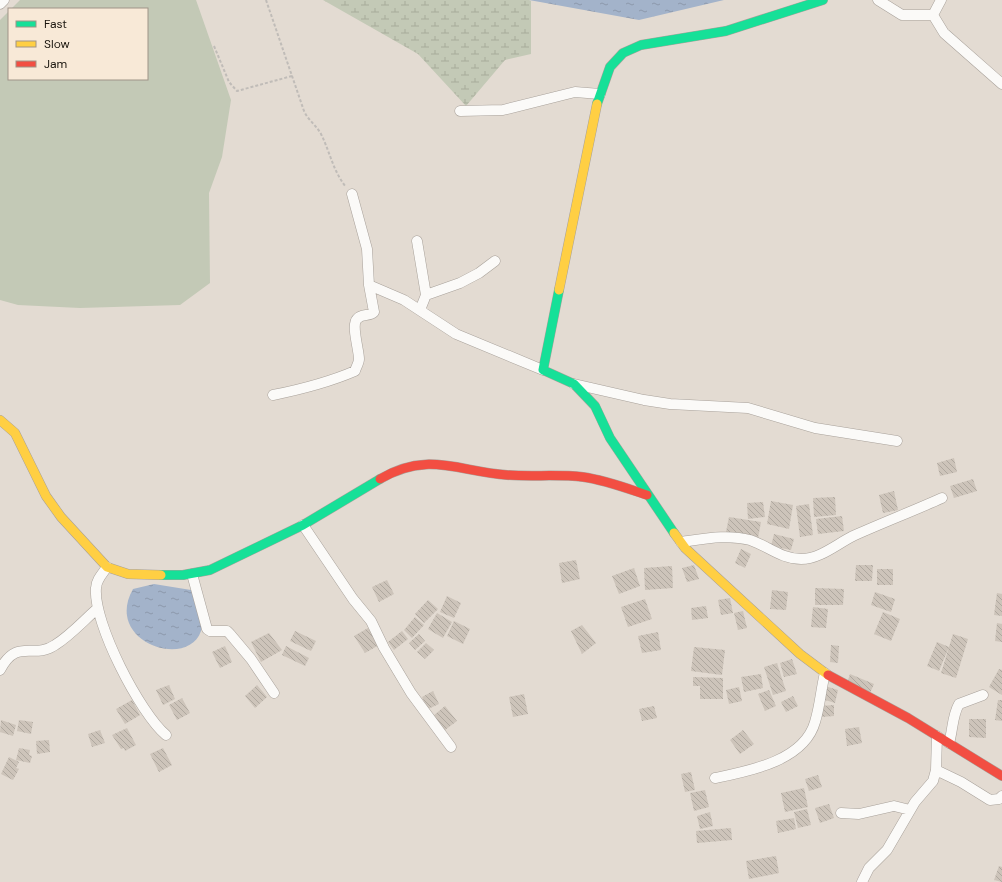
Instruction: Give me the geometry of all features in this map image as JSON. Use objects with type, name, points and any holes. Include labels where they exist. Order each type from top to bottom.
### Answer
[{"type":"street","points":[[0,4],[4,0]]},
{"type":"street","points":[[543,370],[600,94],[610,67],[623,53],[641,45],[726,31],[823,0]]},
{"type":"street","points":[[878,0],[902,15],[933,15]]},
{"type":"street","points":[[933,15],[941,0]]},
{"type":"street","points":[[933,15],[944,33],[1002,84]]},
{"type":"street","points":[[460,111],[503,110],[575,92],[600,94]]},
{"type":"street","points":[[273,395],[314,387],[355,371],[359,360],[355,325],[356,319],[374,312],[369,285],[367,249],[352,194]]},
{"type":"street","points":[[417,241],[426,295],[420,310]]},
{"type":"street","points":[[426,295],[473,277],[495,261]]},
{"type":"street","points":[[369,285],[404,300],[456,334],[574,384],[644,400],[670,404],[748,408],[814,428],[897,441]]},
{"type":"street","points":[[574,384],[595,406],[610,438],[647,495],[681,542],[794,649],[834,680],[908,718],[1002,776]]},
{"type":"street","points":[[0,420],[15,433],[46,496],[58,512],[107,567],[128,574],[192,574],[221,566],[303,525],[390,473],[416,464],[434,464],[507,475],[560,474],[584,477],[607,482],[647,495]]},
{"type":"street","points":[[681,542],[728,537],[740,538],[751,541],[781,556],[803,559],[815,557],[854,536],[942,498]]},
{"type":"street","points":[[303,525],[353,599],[371,621],[384,648],[411,693],[451,746]]},
{"type":"street","points":[[107,567],[96,586],[98,608],[118,661],[148,715],[156,726],[166,735]]},
{"type":"street","points":[[192,574],[207,628],[210,631],[227,631],[251,659],[274,693]]},
{"type":"street","points":[[0,670],[13,653],[21,650],[38,650],[55,645],[98,608]]},
{"type":"street","points":[[715,778],[762,767],[793,751],[802,743],[810,734],[815,723],[824,673]]},
{"type":"street","points":[[949,743],[954,713],[959,704],[983,695]]},
{"type":"street","points":[[862,882],[869,868],[887,850],[910,810],[933,781],[936,770],[937,736]]},
{"type":"street","points":[[936,770],[961,782],[990,800],[999,799],[1002,796]]},
{"type":"street","points":[[841,813],[859,814],[894,806],[910,810]]},
{"type":"path","points":[[266,0],[308,119],[317,127],[338,177],[352,194]]},
{"type":"path","points":[[214,46],[229,82],[237,91],[292,76]]},
{"type":"green space","points":[[20,0],[196,0],[231,100],[222,157],[209,193],[210,283],[180,305],[80,308],[18,305],[0,300],[0,20],[8,12],[8,80],[148,80],[148,8],[12,8]]},
{"type":"green space","points":[[323,0],[529,0],[531,1],[531,54],[505,60],[466,106],[418,54]]},
{"type":"water","points":[[529,0],[724,0],[639,20]]},
{"type":"water","points":[[154,584],[191,590],[202,621],[201,631],[193,643],[181,648],[166,649],[151,644],[138,636],[129,623],[127,608],[133,589]]},
{"type":"building","points":[[954,458],[957,472],[940,476],[937,463]]},
{"type":"building","points":[[973,479],[977,491],[954,498],[950,486]]},
{"type":"building","points":[[894,491],[898,510],[883,513],[879,495]]},
{"type":"building","points":[[835,497],[836,515],[814,517],[813,498]]},
{"type":"building","points":[[771,501],[793,505],[789,529],[767,524]]},
{"type":"building","points":[[763,502],[765,517],[748,519],[747,503]]},
{"type":"building","points":[[809,504],[813,535],[800,537],[796,506]]},
{"type":"building","points":[[842,516],[844,531],[818,534],[816,519]]},
{"type":"building","points":[[729,517],[761,522],[758,538],[726,532]]},
{"type":"building","points":[[774,534],[794,539],[791,550],[771,546]]},
{"type":"building","points":[[741,549],[751,554],[745,568],[735,563]]},
{"type":"building","points":[[576,560],[580,579],[562,583],[559,563]]},
{"type":"building","points":[[694,565],[699,579],[687,582],[682,568]]},
{"type":"building","points":[[856,565],[873,565],[872,581],[855,581]]},
{"type":"building","points":[[672,566],[673,588],[645,590],[644,568]]},
{"type":"building","points":[[634,568],[640,586],[619,594],[612,576]]},
{"type":"building","points":[[877,569],[893,569],[893,585],[877,585]]},
{"type":"building","points":[[387,580],[394,594],[379,602],[372,587]]},
{"type":"building","points":[[815,588],[844,589],[843,605],[815,605]]},
{"type":"building","points":[[772,590],[788,592],[786,610],[770,609]]},
{"type":"building","points":[[875,592],[895,599],[891,612],[871,605]]},
{"type":"building","points":[[997,593],[1002,594],[1002,616],[994,615]]},
{"type":"building","points":[[447,596],[461,603],[454,618],[440,612]]},
{"type":"building","points":[[730,598],[733,613],[721,615],[718,600]]},
{"type":"building","points":[[645,599],[652,619],[628,627],[621,607]]},
{"type":"building","points":[[428,600],[438,609],[424,623],[415,614]]},
{"type":"building","points":[[706,606],[708,618],[692,620],[691,608]]},
{"type":"building","points":[[813,607],[828,609],[826,628],[811,627]]},
{"type":"building","points":[[743,611],[747,628],[738,630],[734,613]]},
{"type":"building","points":[[883,612],[900,619],[891,641],[874,634]]},
{"type":"building","points":[[437,613],[452,622],[443,638],[428,629]]},
{"type":"building","points":[[415,617],[424,625],[412,638],[404,630]]},
{"type":"building","points":[[454,621],[470,629],[463,644],[447,636]]},
{"type":"building","points":[[997,623],[1002,624],[1002,642],[995,641]]},
{"type":"building","points":[[582,625],[596,643],[582,654],[571,631]]},
{"type":"building","points":[[368,628],[379,645],[365,653],[354,636]]},
{"type":"building","points":[[295,631],[316,641],[311,651],[290,641]]},
{"type":"building","points":[[402,631],[408,639],[394,650],[388,642]]},
{"type":"building","points":[[658,632],[661,650],[642,653],[638,636]]},
{"type":"building","points":[[269,633],[282,650],[261,662],[251,642]]},
{"type":"building","points":[[419,634],[425,641],[415,650],[409,643]]},
{"type":"building","points":[[953,634],[968,639],[956,678],[941,673]]},
{"type":"building","points":[[937,642],[949,647],[939,671],[927,666]]},
{"type":"building","points":[[426,643],[434,650],[425,659],[417,652]]},
{"type":"building","points":[[831,645],[839,646],[838,663],[830,662]]},
{"type":"building","points":[[225,646],[232,662],[220,668],[212,652]]},
{"type":"building","points":[[286,646],[309,658],[305,666],[282,655]]},
{"type":"building","points":[[694,647],[725,650],[722,675],[691,671]]},
{"type":"building","points":[[792,659],[797,674],[784,677],[780,663]]},
{"type":"building","points":[[777,663],[786,691],[773,695],[764,667]]},
{"type":"building","points":[[999,669],[1002,670],[1002,695],[989,687]]},
{"type":"building","points":[[761,674],[763,688],[744,692],[741,677]]},
{"type":"building","points":[[850,674],[874,684],[870,693],[847,683]]},
{"type":"building","points":[[693,677],[723,678],[723,699],[700,699],[700,686],[693,686]]},
{"type":"building","points":[[169,685],[175,699],[163,705],[156,690]]},
{"type":"building","points":[[257,685],[267,697],[255,708],[245,696]]},
{"type":"building","points":[[825,686],[838,690],[835,703],[822,699]]},
{"type":"building","points":[[739,687],[742,701],[729,704],[726,690]]},
{"type":"building","points":[[769,690],[776,706],[765,711],[758,694]]},
{"type":"building","points":[[433,691],[439,704],[428,709],[422,697]]},
{"type":"building","points":[[524,694],[528,714],[513,717],[509,697]]},
{"type":"building","points":[[793,696],[798,706],[786,712],[781,702]]},
{"type":"building","points":[[182,698],[190,713],[177,720],[169,705]]},
{"type":"building","points":[[132,700],[140,715],[125,724],[116,709]]},
{"type":"building","points":[[998,700],[1002,700],[1002,721],[995,720]]},
{"type":"building","points":[[834,705],[834,716],[821,717],[820,706]]},
{"type":"building","points":[[445,706],[457,721],[445,730],[433,716]]},
{"type":"building","points":[[654,706],[657,718],[642,721],[639,709]]},
{"type":"building","points":[[969,719],[986,719],[986,738],[969,737]]},
{"type":"building","points":[[1,720],[16,725],[13,736],[0,732]]},
{"type":"building","points":[[19,720],[33,722],[31,734],[17,731]]},
{"type":"building","points":[[859,727],[862,743],[847,746],[845,729]]},
{"type":"building","points":[[127,728],[136,745],[125,751],[124,748],[121,749],[112,735]]},
{"type":"building","points":[[100,730],[105,743],[92,747],[88,734]]},
{"type":"building","points":[[743,730],[754,744],[740,754],[730,740]]},
{"type":"building","points":[[49,740],[50,752],[37,754],[36,741]]},
{"type":"building","points":[[19,748],[30,750],[29,755],[32,756],[30,763],[16,760]]},
{"type":"building","points":[[163,748],[172,765],[159,772],[150,754]]},
{"type":"building","points":[[9,757],[19,762],[16,768],[19,769],[13,780],[1,774]]},
{"type":"building","points":[[691,772],[695,790],[685,792],[681,774]]},
{"type":"building","points":[[818,775],[822,787],[809,791],[805,779]]},
{"type":"building","points":[[804,788],[808,807],[785,812],[781,793]]},
{"type":"building","points":[[705,790],[709,807],[694,811],[690,793]]},
{"type":"building","points":[[829,804],[834,818],[820,823],[815,808]]},
{"type":"building","points":[[807,809],[811,825],[798,828],[794,812]]},
{"type":"building","points":[[710,812],[713,826],[700,829],[697,816]]},
{"type":"building","points":[[794,818],[796,829],[778,833],[776,821]]},
{"type":"building","points":[[731,828],[732,840],[697,843],[696,831]]},
{"type":"building","points":[[776,856],[779,873],[749,879],[746,861]]},
{"type":"building","points":[[999,866],[1002,867],[1002,882],[994,880]]},
{"type":"traffic: fast","points":[[597,104],[610,67],[623,53],[641,45],[726,31],[823,0]]},
{"type":"traffic: fast","points":[[559,290],[543,370],[574,384],[595,406],[610,438],[674,533]]},
{"type":"traffic: fast","points":[[161,575],[183,575],[210,570],[303,525],[380,479]]},
{"type":"traffic: slow","points":[[559,290],[597,104]]},
{"type":"traffic: slow","points":[[0,420],[15,433],[46,496],[61,517],[107,567],[128,574],[161,575]]},
{"type":"traffic: slow","points":[[674,533],[685,548],[800,654],[828,675]]},
{"type":"traffic: jam","points":[[380,479],[397,471],[413,466],[428,464],[507,475],[591,478],[647,495]]},
{"type":"traffic: jam","points":[[828,675],[908,718],[1002,776]]}]
